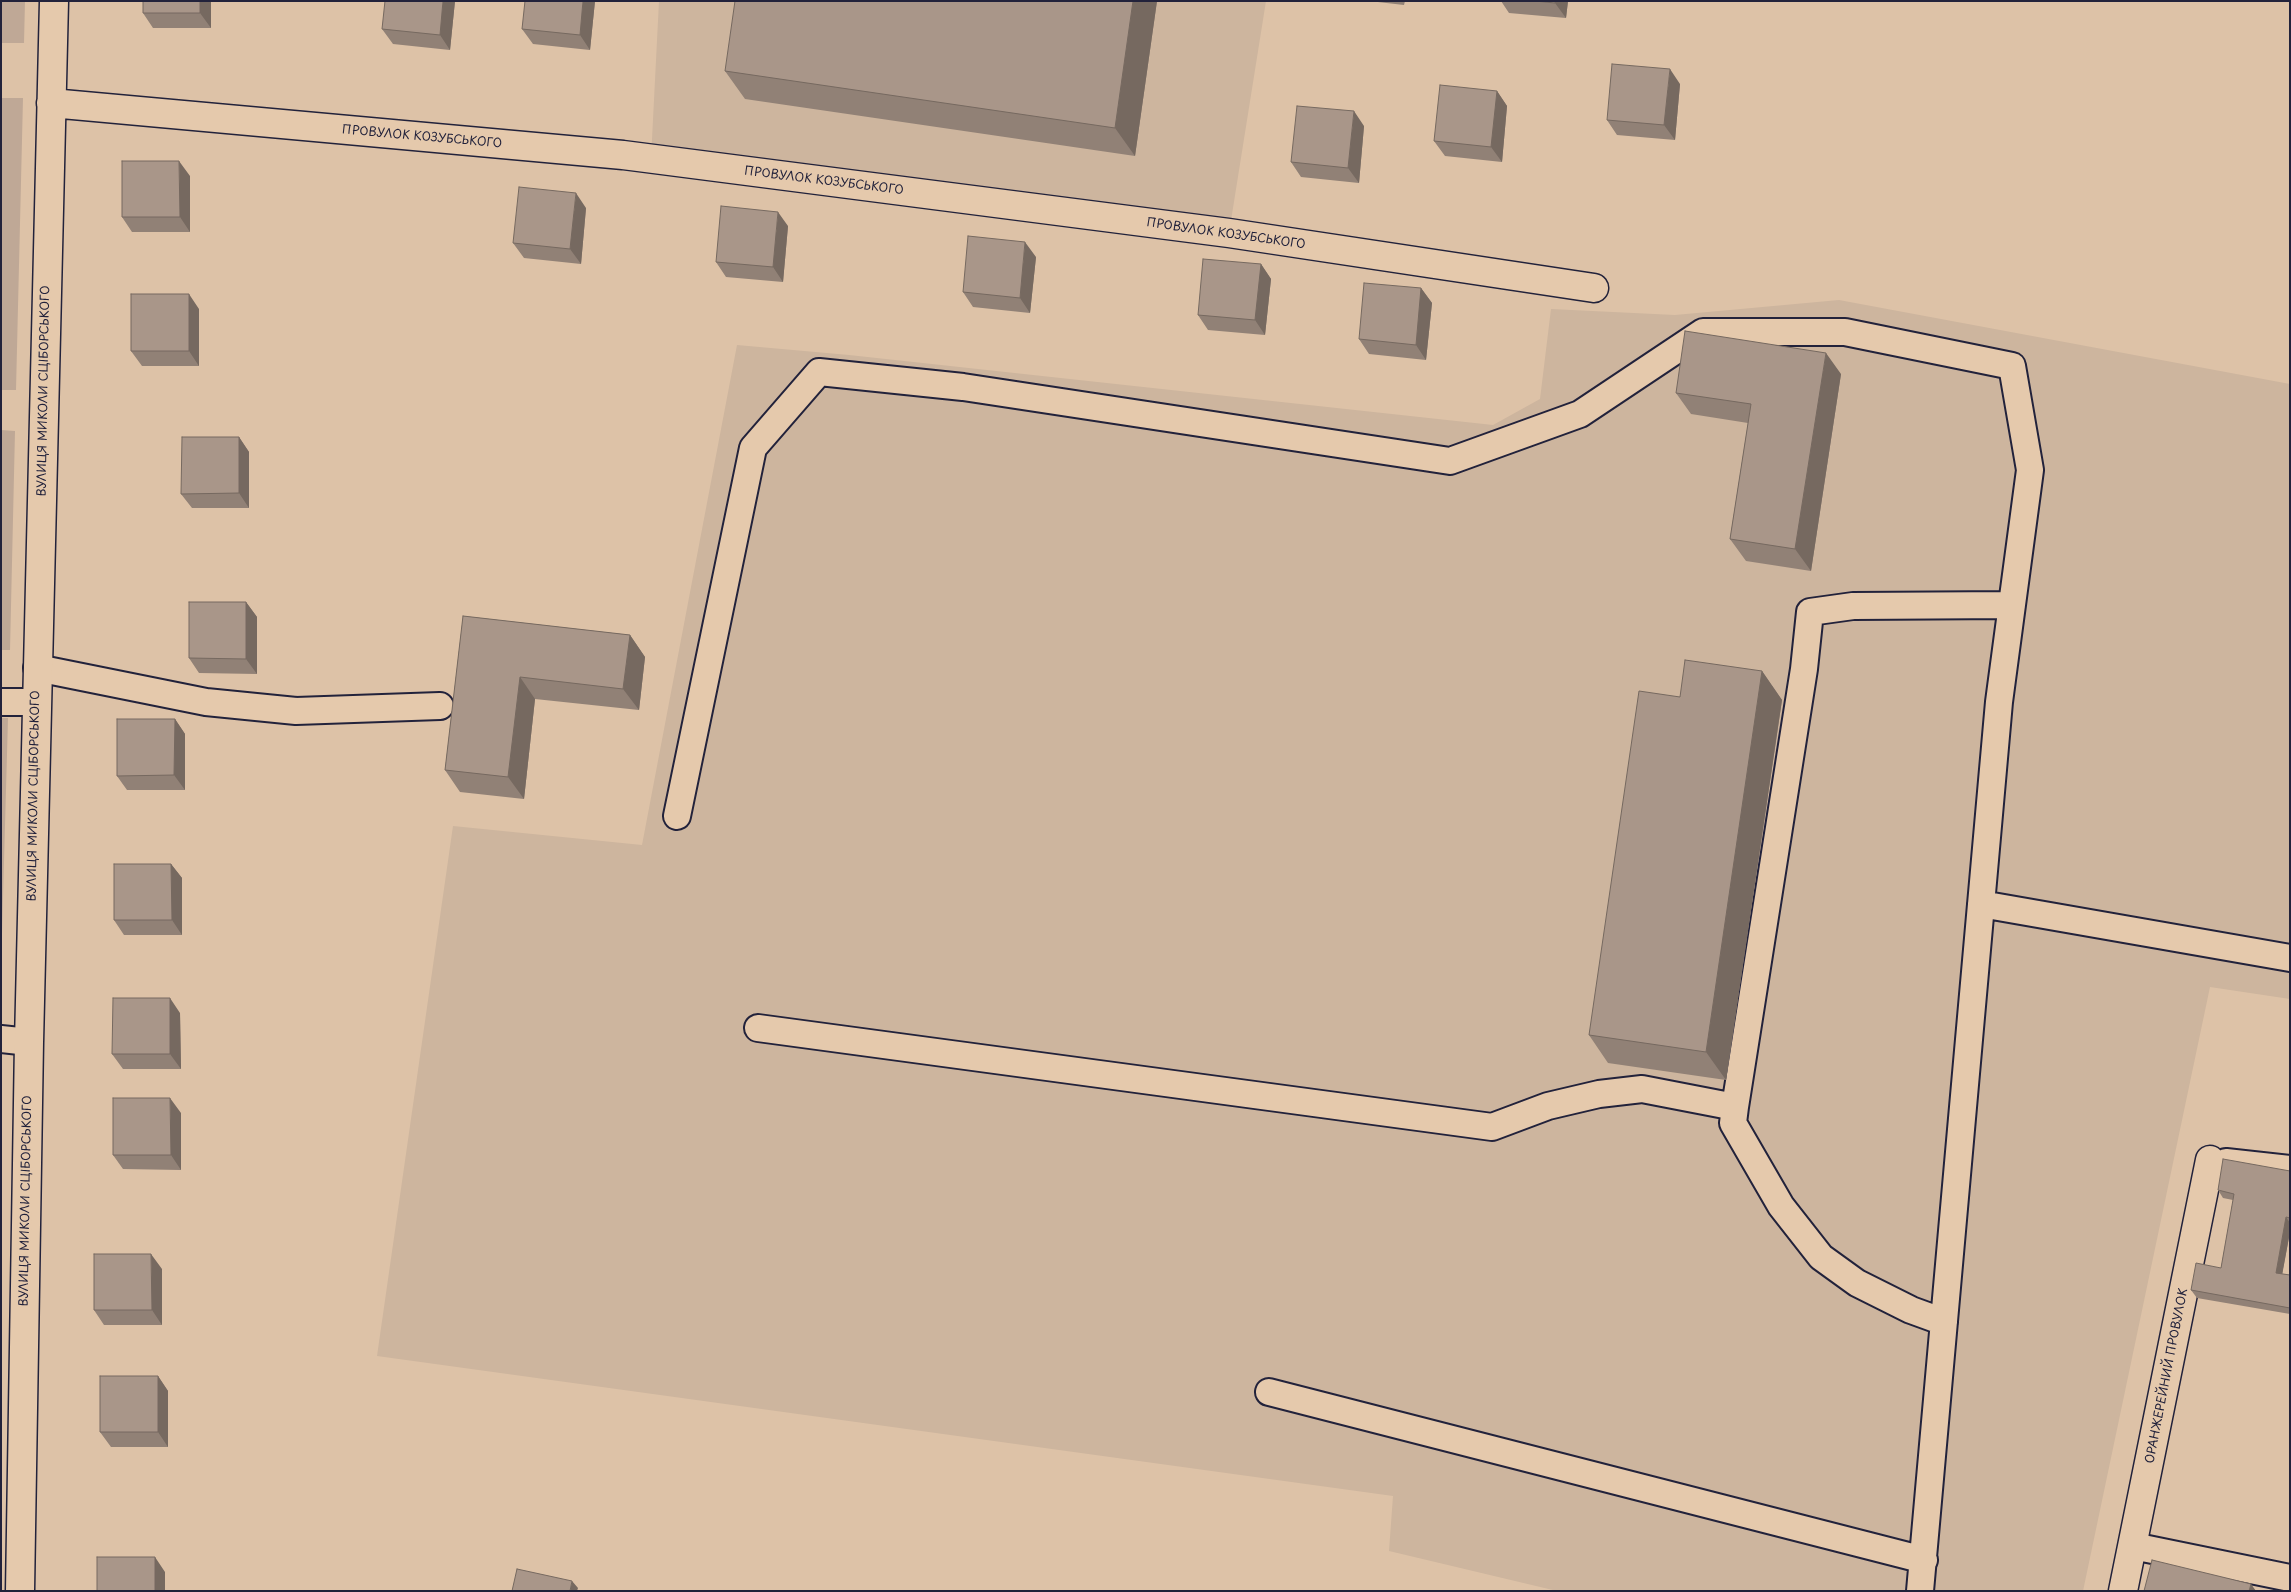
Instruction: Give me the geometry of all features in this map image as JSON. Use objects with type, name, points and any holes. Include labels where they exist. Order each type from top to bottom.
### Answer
[{"type":"street","name":"ВУЛИЦЯ МИКОЛИ СЦІБОРСЬКОГО","points":[[20,1591],[29,1042],[54,1]]},
{"type":"street","name":"ПРОВУЛОК КОЗУБСЬКОГО","points":[[51,103],[623,155],[1229,233],[1594,288]]},
{"type":"street","name":"ОРАНЖЕРЕЙНИЙ ПРОВУЛОК","points":[[2124,1591],[2210,1160]]},
{"type":"lane","points":[[677,816],[753,448],[819,372],[963,387],[1450,461],[1580,414],[1703,332],[1845,332],[2012,366],[2030,470],[1999,702],[1920,1591]]},
{"type":"lane","points":[[1944,1322],[1912,1310],[1857,1283],[1821,1257],[1781,1206],[1733,1123],[1804,668],[1810,612],[1853,606],[2012,606]]},
{"type":"lane","points":[[37,668],[206,702],[296,711],[440,706]]},
{"type":"lane","points":[[1,702],[37,702]]},
{"type":"lane","points":[[1981,904],[2290,958]]},
{"type":"lane","points":[[758,1028],[1492,1127],[1548,1106],[1599,1094],[1642,1089],[1735,1108]]},
{"type":"lane","points":[[1,1039],[29,1042]]},
{"type":"lane","points":[[2210,1160],[2290,1169]]},
{"type":"lane","points":[[1269,1392],[1924,1560]]},
{"type":"lane","points":[[2133,1546],[2290,1578]]},
{"type":"shaded area","points":[[1,1],[25,1],[24,43],[1,43]]},
{"type":"shaded area","points":[[659,1],[1266,1],[1229,233],[651,159]]},
{"type":"shaded area","points":[[1,98],[23,98],[16,390],[1,390]]},
{"type":"shaded area","points":[[1839,300],[2290,384],[2290,999],[2210,987],[2083,1591],[1557,1591],[1389,1551],[1393,1496],[377,1356],[453,826],[642,845],[737,345],[849,355],[1493,425],[1540,399],[1551,309],[1675,315]]},
{"type":"shaded area","points":[[1,430],[15,431],[10,650],[1,650]]},
{"type":"shaded area","points":[[1,718],[8,718],[1,969]]},
{"type":"building","points":[[143,1],[200,1],[200,13],[143,13]]},
{"type":"building","points":[[385,1],[443,1],[440,35],[382,29]]},
{"type":"building","points":[[525,1],[583,1],[580,35],[522,29]]},
{"type":"building","points":[[735,1],[1133,1],[1115,128],[725,71]]},
{"type":"building","points":[[1535,1],[1555,1],[1555,3]]},
{"type":"building","points":[[1612,64],[1670,69],[1664,125],[1607,120]]},
{"type":"building","points":[[1440,85],[1497,91],[1491,147],[1434,141]]},
{"type":"building","points":[[1297,106],[1354,111],[1348,168],[1291,162]]},
{"type":"building","points":[[122,161],[179,161],[180,217],[122,217]]},
{"type":"building","points":[[519,187],[576,193],[570,249],[513,243]]},
{"type":"building","points":[[721,206],[778,212],[773,267],[716,262]]},
{"type":"building","points":[[968,236],[1025,242],[1020,298],[963,292]]},
{"type":"building","points":[[1203,259],[1261,264],[1255,320],[1198,315]]},
{"type":"building","points":[[1364,283],[1421,288],[1416,345],[1359,339]]},
{"type":"building","points":[[131,294],[189,294],[189,351],[131,351]]},
{"type":"building","points":[[1685,331],[1826,353],[1795,549],[1730,539],[1751,404],[1676,393]]},
{"type":"building","points":[[182,437],[239,437],[239,493],[181,494]]},
{"type":"building","points":[[189,602],[246,602],[246,659],[189,658]]},
{"type":"building","points":[[463,616],[630,635],[623,689],[520,677],[508,777],[445,770]]},
{"type":"building","points":[[1685,660],[1762,671],[1706,1052],[1589,1035],[1639,691],[1680,697]]},
{"type":"building","points":[[117,719],[175,719],[174,775],[117,776]]},
{"type":"building","points":[[114,864],[171,864],[172,920],[114,920]]},
{"type":"building","points":[[113,998],[170,998],[170,1054],[112,1054]]},
{"type":"building","points":[[113,1098],[170,1098],[171,1155],[113,1155]]},
{"type":"building","points":[[2223,1159],[2290,1171],[2290,1218],[2286,1217],[2276,1273],[2290,1275],[2290,1308],[2191,1290],[2196,1263],[2221,1268],[2234,1194],[2218,1190]]},
{"type":"building","points":[[94,1254],[151,1254],[152,1310],[94,1310]]},
{"type":"building","points":[[100,1376],[158,1376],[158,1432],[100,1432]]},
{"type":"building","points":[[97,1557],[155,1557],[155,1591],[97,1591]]},
{"type":"building","points":[[2152,1560],[2251,1584],[2249,1591],[2144,1591]]},
{"type":"building","points":[[517,1569],[572,1581],[570,1591],[512,1591]]}]
